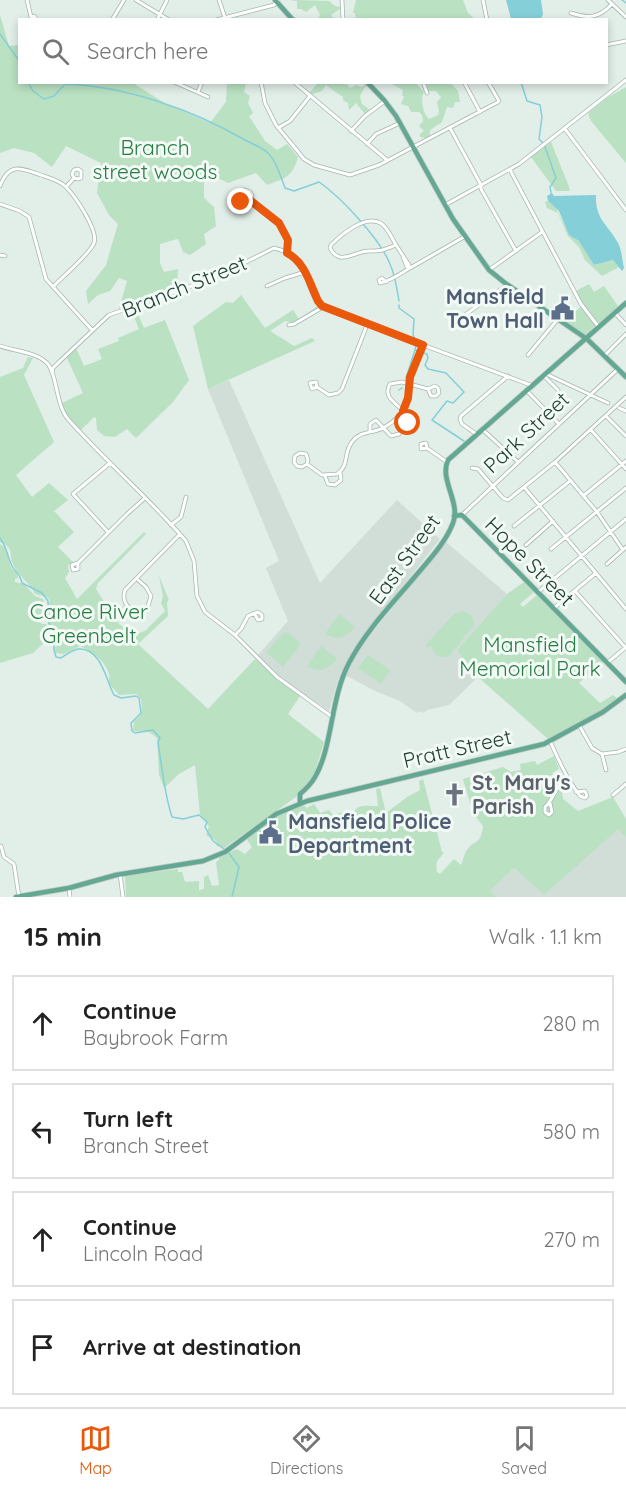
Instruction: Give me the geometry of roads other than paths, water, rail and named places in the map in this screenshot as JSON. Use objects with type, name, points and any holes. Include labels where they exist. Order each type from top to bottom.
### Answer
[{"type":"main road","points":[[277,1],[291,18]]},
{"type":"main road","points":[[369,84],[385,101],[400,123],[444,205],[489,270],[585,339],[626,376]]},
{"type":"main road","points":[[447,462],[626,303]]},
{"type":"main road","name":"East Street","points":[[300,804],[300,794],[312,782],[319,768],[339,684],[351,658],[432,556],[448,532],[454,516],[446,472],[447,462]]},
{"type":"main road","points":[[454,516],[462,515]]},
{"type":"main road","name":"Hope Street","points":[[462,515],[626,682]]},
{"type":"main road","name":"Pratt Street","points":[[120,874],[195,864],[226,850],[268,819],[300,804],[550,741],[610,708],[626,694]]},
{"type":"main road","points":[[17,897],[69,888],[120,874]]},
{"type":"street","points":[[27,0],[30,18]]},
{"type":"street","points":[[113,18],[124,0]]},
{"type":"street","points":[[136,0],[165,18]]},
{"type":"street","points":[[158,18],[167,0]]},
{"type":"street","points":[[219,0],[225,18]]},
{"type":"street","points":[[342,0],[343,18]]},
{"type":"street","points":[[483,0],[487,18]]},
{"type":"street","points":[[608,0],[626,17]]},
{"type":"street","points":[[228,18],[277,1]]},
{"type":"street","points":[[574,18],[573,14],[594,17],[605,12],[612,4]]},
{"type":"street","points":[[608,45],[626,41]]},
{"type":"street","points":[[444,205],[510,170],[626,80]]},
{"type":"street","points":[[179,84],[208,97]]},
{"type":"street","points":[[198,92],[201,84]]},
{"type":"street","points":[[261,84],[265,103],[278,128],[308,162],[346,175],[356,174],[387,160],[499,102],[489,84]]},
{"type":"street","points":[[296,84],[387,160]]},
{"type":"street","points":[[424,84],[427,93]]},
{"type":"street","points":[[465,84],[480,112]]},
{"type":"street","points":[[278,128],[290,121],[310,96]]},
{"type":"street","points":[[351,131],[365,116],[385,101]]},
{"type":"street","points":[[367,144],[378,133],[400,123]]},
{"type":"street","points":[[450,128],[516,251]]},
{"type":"street","points":[[564,129],[626,210]]},
{"type":"street","points":[[0,186],[7,173],[19,168],[53,178],[66,187],[92,226],[96,236],[93,246],[53,287]]},
{"type":"street","points":[[510,170],[581,304],[598,326]]},
{"type":"street","points":[[66,187],[74,178]]},
{"type":"street","points":[[245,190],[250,192],[251,201],[241,202],[239,197],[241,192],[245,190]]},
{"type":"street","points":[[251,201],[279,223],[288,240],[287,253],[297,259],[323,307],[533,386]]},
{"type":"street","points":[[0,204],[20,211],[28,217],[43,270],[53,287],[92,330]]},
{"type":"street","points":[[396,245],[376,253],[369,251],[344,258],[332,252],[331,245],[351,227],[375,222],[382,224],[396,245],[403,257],[409,265],[409,268]]},
{"type":"street","points":[[489,270],[542,232]]},
{"type":"street","points":[[386,282],[464,237]]},
{"type":"street","name":"Branch Street","points":[[52,373],[58,363],[112,314],[177,293],[232,271],[269,250],[276,249],[287,253]]},
{"type":"street","points":[[0,255],[6,256]]},
{"type":"street","points":[[267,286],[305,272]]},
{"type":"street","points":[[455,322],[507,285]]},
{"type":"street","points":[[289,325],[323,307]]},
{"type":"street","points":[[614,312],[626,325]]},
{"type":"street","points":[[528,355],[558,319]]},
{"type":"street","points":[[317,387],[329,395],[338,393],[342,389],[367,325]]},
{"type":"street","points":[[604,356],[626,334]]},
{"type":"street","points":[[325,476],[340,472],[345,466],[350,444],[358,436],[384,428],[403,411],[423,345]]},
{"type":"street","points":[[0,346],[44,360],[50,366],[65,415],[186,541],[192,555],[200,604],[208,614],[235,635],[277,677],[331,716]]},
{"type":"street","name":"Branch Street","points":[[50,366],[58,363]]},
{"type":"street","name":"Park Street","points":[[462,515],[618,369]]},
{"type":"street","points":[[545,375],[558,390]]},
{"type":"street","points":[[545,375],[608,403]]},
{"type":"street","points":[[476,434],[462,424],[461,416],[508,376]]},
{"type":"street","points":[[370,431],[370,424],[376,420],[391,436],[401,432],[408,421],[403,411],[389,399],[387,390],[393,382],[410,383],[428,389]]},
{"type":"street","points":[[527,391],[559,424]]},
{"type":"street","points":[[472,468],[478,469],[507,500],[555,462],[626,397]]},
{"type":"street","points":[[619,408],[626,411]]},
{"type":"street","points":[[606,416],[626,436]]},
{"type":"street","points":[[482,429],[518,462]]},
{"type":"street","points":[[591,430],[626,470]]},
{"type":"street","points":[[427,448],[447,462]]},
{"type":"street","points":[[300,453],[306,454],[307,464],[302,467],[297,466],[294,462],[295,456],[300,453]]},
{"type":"street","points":[[583,496],[626,461]]},
{"type":"street","points":[[555,462],[625,548],[607,564]]},
{"type":"street","points":[[108,532],[73,494],[110,463]]},
{"type":"street","points":[[307,464],[325,476],[328,484],[335,485],[341,480],[340,472]]},
{"type":"street","points":[[514,526],[570,481]]},
{"type":"street","points":[[525,487],[626,609]]},
{"type":"street","points":[[551,549],[626,488]]},
{"type":"street","points":[[171,525],[182,516],[186,497]]},
{"type":"street","points":[[78,563],[145,498]]},
{"type":"street","points":[[538,592],[626,519]]},
{"type":"street","points":[[526,545],[553,521]]},
{"type":"street","points":[[136,579],[146,587],[151,596],[148,606],[138,611],[126,606],[123,596],[125,590],[180,534]]},
{"type":"street","points":[[554,608],[596,573]]},
{"type":"street","points":[[575,591],[626,647],[607,663]]},
{"type":"street","points":[[235,635],[248,616],[254,613]]},
{"type":"street","points":[[579,725],[592,748],[602,754],[626,749]]},
{"type":"street","points":[[550,741],[567,779],[576,792]]},
{"type":"street","points":[[602,754],[606,770]]},
{"type":"street","points":[[550,803],[556,787],[567,779]]},
{"type":"street","points":[[613,795],[625,786]]},
{"type":"street","points":[[1,846],[4,857],[14,864],[17,897]]},
{"type":"street","points":[[120,874],[123,897]]},
{"type":"street","points":[[69,888],[70,897]]},
{"type":"water","points":[[506,0],[541,0],[541,18],[511,18]]},
{"type":"water","points":[[552,193],[554,196],[596,195],[600,216],[618,243],[624,268],[622,271],[613,260],[594,265],[579,241],[569,235],[559,211],[548,201],[547,196]]},
{"type":"waterway","points":[[622,0],[626,3]]},
{"type":"waterway","points":[[0,34],[18,59]]},
{"type":"waterway","points":[[29,84],[33,91],[44,99],[54,96],[65,84]]},
{"type":"waterway","points":[[65,84],[112,89],[158,102],[204,119],[269,154],[285,188],[294,191],[319,182],[348,208],[378,243],[392,268],[399,301]]},
{"type":"waterway","points":[[522,84],[527,101],[540,105],[542,117],[539,139],[544,144],[556,178],[550,187],[551,193]]},
{"type":"waterway","points":[[399,305],[399,308],[414,319],[413,335],[416,341]]},
{"type":"waterway","points":[[416,345],[415,350],[418,351]]},
{"type":"waterway","points":[[406,378],[415,350]]},
{"type":"waterway","points":[[421,352],[427,354],[425,365],[428,369],[446,373],[464,392],[453,403],[447,401],[432,420],[464,441]]},
{"type":"waterway","points":[[0,538],[22,583],[42,593],[48,601],[49,622],[54,637],[56,657],[61,658],[78,649],[86,650],[92,653],[102,666],[114,695],[121,698],[136,696],[139,698],[141,713],[131,723],[132,731],[135,733],[153,730],[160,738],[158,742],[162,771],[172,817],[183,819],[199,815],[207,822],[205,827],[213,841],[224,849]]},
{"type":"waterway","points":[[228,852],[239,867],[232,897]]},
{"type":"place","name":"Mansfield Town Hall","points":[[562,308]]},
{"type":"place","name":"St. Mary's Parish","points":[[454,794]]},
{"type":"place","name":"Mansfield Police Department","points":[[270,833]]},
{"type":"park label","name":"Branch street woods","points":[[155,159]]},
{"type":"park label","name":"Canoe River Greenbelt","points":[[89,623]]},
{"type":"park label","name":"Mansfield Memorial Park","points":[[530,656]]}]
